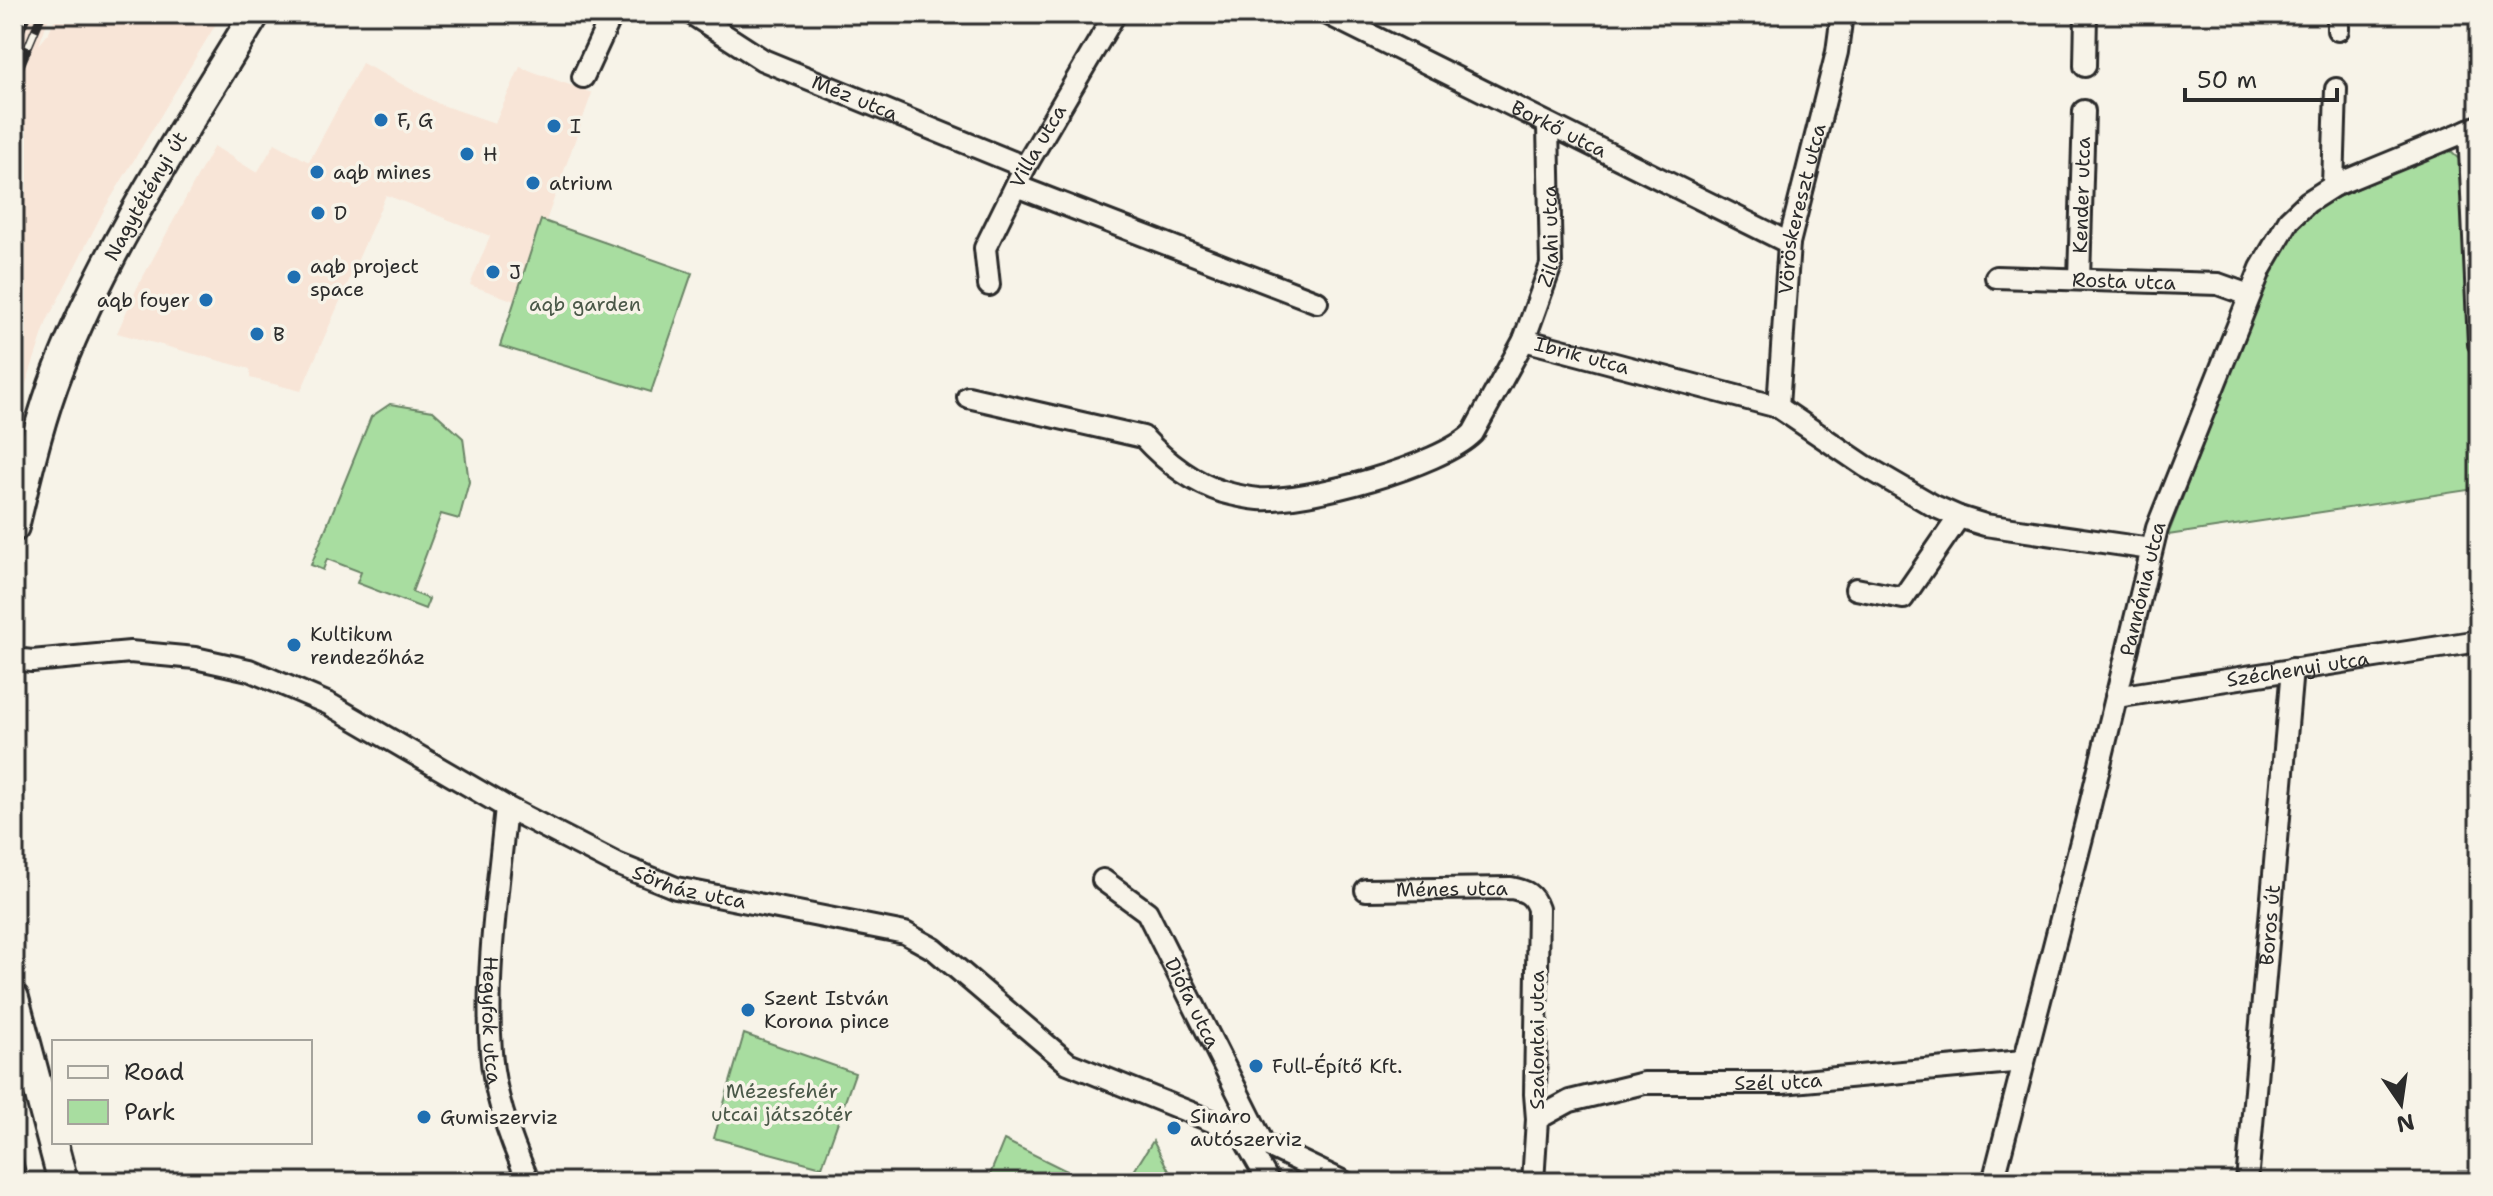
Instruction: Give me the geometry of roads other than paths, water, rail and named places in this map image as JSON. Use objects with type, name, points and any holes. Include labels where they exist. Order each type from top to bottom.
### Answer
[{"type":"main road","name":"Nagytétényi út","points":[[14,527],[41,419],[59,368],[93,294],[152,183],[255,14]]},
{"type":"main road","points":[[14,998],[52,1141]]},
{"type":"main road","points":[[53,1144],[63,1182]]},
{"type":"street","points":[[583,77],[612,14]]},
{"type":"street","name":"Méz utca","points":[[692,14],[763,60],[1021,177],[1317,302]]},
{"type":"street","name":"Villa utca","points":[[989,285],[985,248],[1021,177],[1115,14]]},
{"type":"street","name":"Borkő utca","points":[[1328,14],[1548,126],[1789,243]]},
{"type":"street","name":"Vöröskereszt utca","points":[[1778,407],[1789,243],[1837,52],[1842,14]]},
{"type":"street","points":[[2085,66],[2086,14]]},
{"type":"street","points":[[2333,186],[2336,89]]},
{"type":"street","name":"Kender utca","points":[[2079,279],[2084,111]]},
{"type":"street","name":"Zilahi utca","points":[[1524,340],[1551,265],[1548,126]]},
{"type":"street","points":[[2474,128],[2479,344]]},
{"type":"street","name":"Pannónia utca","points":[[1993,1182],[2086,822],[2151,549],[2249,295],[2275,241],[2289,220],[2308,202],[2333,186],[2474,128]]},
{"type":"street","name":"Rosta utca","points":[[1996,277],[2218,284],[2249,295]]},
{"type":"street","name":"Ibrik utca","points":[[968,397],[1143,437],[1163,459],[1187,476],[1223,492],[1261,499],[1349,485],[1405,469],[1462,443],[1473,433],[1524,340],[1778,407],[1865,466],[1959,517],[1985,525],[2151,549]]},
{"type":"street","points":[[1856,589],[1903,598],[1959,517]]},
{"type":"street","name":"Széchenyi utca","points":[[2116,697],[2479,641]]},
{"type":"street","name":"Sörház utca","points":[[14,659],[32,661],[130,652],[195,658],[249,670],[329,704],[506,807],[617,864],[676,888],[905,933],[934,949],[1068,1063],[1241,1133],[1344,1182]]},
{"type":"street","name":"Boros út","points":[[2247,1182],[2292,669]]},
{"type":"street","name":"Hegyfok utca","points":[[506,807],[491,965],[491,1055],[501,1103],[529,1182]]},
{"type":"street","name":"Diófa utca","points":[[1103,880],[1147,912],[1263,1143]]},
{"type":"street","name":"Ménes utca","points":[[1366,890],[1511,888],[1524,890],[1534,898]]},
{"type":"street","name":"Szalontai utca","points":[[1533,1182],[1537,1119],[1538,909],[1534,898]]},
{"type":"street","name":"Szél utca","points":[[1537,1119],[1570,1101],[1644,1083],[1782,1083],[2023,1061]]},
{"type":"street","points":[[1241,1133],[1269,1182]]},
{"type":"railway","points":[[14,46],[27,14]]},
{"type":"railway","points":[[14,80],[42,14]]},
{"type":"railway","points":[[14,1140],[25,1182]]},
{"type":"place","name":"F, G","points":[[381,120]]},
{"type":"place","name":"I","points":[[554,126]]},
{"type":"place","name":"H","points":[[467,154]]},
{"type":"place","name":"aqb mines","points":[[317,172]]},
{"type":"place","name":"atrium","points":[[533,183]]},
{"type":"place","name":"D","points":[[318,213]]},
{"type":"place","name":"J","points":[[493,272]]},
{"type":"place","name":"aqb project space","points":[[294,277]]},
{"type":"place","name":"aqb foyer","points":[[206,300]]},
{"type":"place","name":"B","points":[[257,334]]},
{"type":"place","name":"Kultikum rendezőház","points":[[294,645]]},
{"type":"place","name":"Szent István Korona pince","points":[[748,1010]]},
{"type":"place","name":"Full-Építő Kft.","points":[[1256,1066]]},
{"type":"place","name":"Gumiszerviz","points":[[424,1117]]},
{"type":"place","name":"Sinaro autószerviz","points":[[1174,1128]]},
{"type":"park label","name":"aqb garden","points":[[585,304]]},
{"type":"park label","name":"Mézesfehér utcai játszótér","points":[[782,1102]]}]
